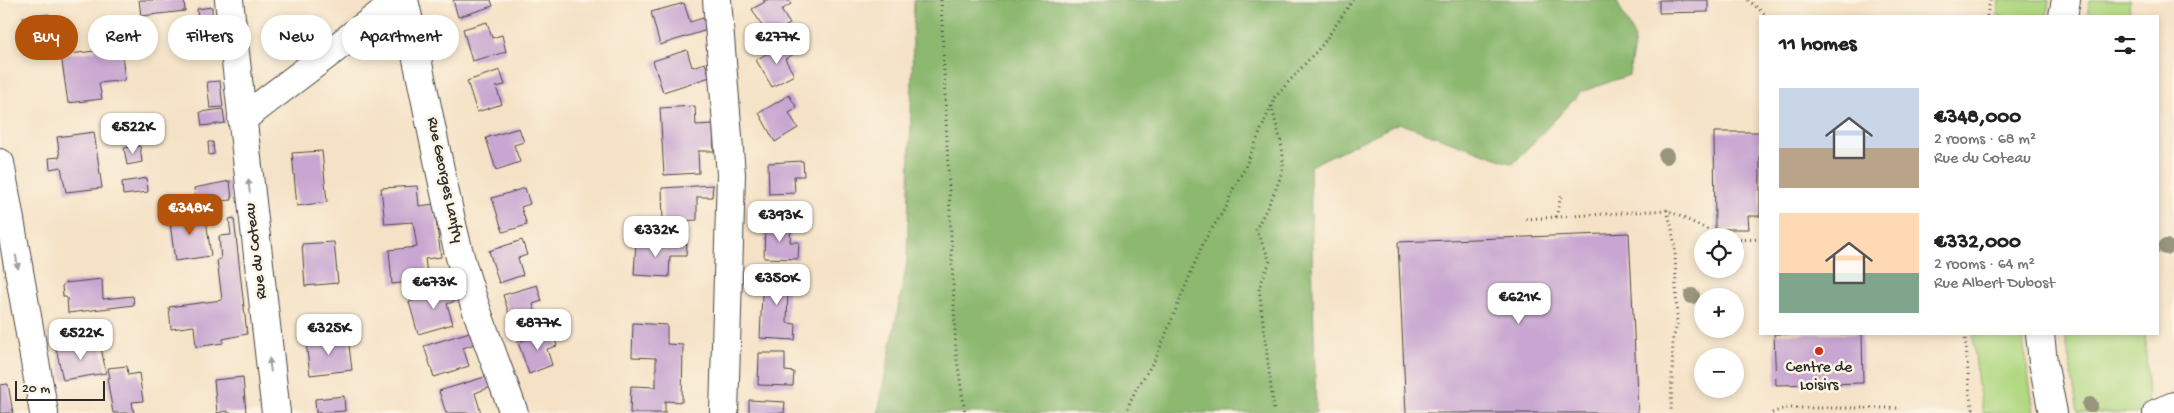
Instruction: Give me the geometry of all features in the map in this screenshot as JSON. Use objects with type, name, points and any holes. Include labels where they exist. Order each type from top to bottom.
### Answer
[{"type":"street","name":"Rue du Coteau","points":[[230,0],[276,413]]},
{"type":"street","points":[[242,119],[399,0]]},
{"type":"street","name":"Rue Georges Lanfry","points":[[404,0],[423,80],[454,234],[472,293],[514,413]]},
{"type":"street","points":[[717,0],[732,174],[724,413]]},
{"type":"street","points":[[2063,15],[2066,0]]},
{"type":"street","points":[[0,163],[44,413]]},
{"type":"street","points":[[2040,335],[2043,362],[2053,413]]},
{"type":"street","points":[[2157,413],[2174,406]]},
{"type":"path","points":[[941,0],[956,353],[965,413]]},
{"type":"path","points":[[1125,413],[1156,358],[1204,241],[1226,207],[1275,97],[1323,44],[1353,0]]},
{"type":"path","points":[[1748,0],[1766,15]]},
{"type":"path","points":[[1987,15],[1990,0]]},
{"type":"path","points":[[1272,105],[1280,136],[1283,165],[1256,229],[1270,261],[1259,288],[1274,413]]},
{"type":"path","points":[[1556,217],[1561,196]]},
{"type":"path","points":[[1667,210],[1675,248],[1677,326],[1673,339],[1671,413]]},
{"type":"path","points":[[1526,219],[1667,210],[1704,228]]},
{"type":"path","points":[[1744,240],[1759,239]]},
{"type":"path","points":[[2159,252],[2174,251]]},
{"type":"path","points":[[1965,335],[1970,397],[1974,413]]},
{"type":"path","points":[[1772,413],[1785,408],[1818,411],[1899,408]]},
{"type":"green space","points":[[914,0],[1616,0],[1635,38],[1629,75],[1581,92],[1513,164],[1399,123],[1310,166],[1316,413],[878,413],[907,262]]},
{"type":"green space","points":[[1999,0],[2049,0],[2047,15],[1997,15]]},
{"type":"green space","points":[[2090,0],[2129,0],[2130,15],[2087,15]]},
{"type":"green space","points":[[1973,335],[2022,335],[2034,413],[1983,413]]},
{"type":"green space","points":[[2065,335],[2145,335],[2148,409],[2140,413],[2078,413]]},
{"type":"building","points":[[139,0],[184,0],[185,11],[141,15]]},
{"type":"building","points":[[453,0],[491,0],[493,6],[459,17]]},
{"type":"building","points":[[763,0],[788,0],[791,4],[781,10],[790,24],[768,36],[752,9],[765,2]]},
{"type":"building","points":[[1659,0],[1708,0],[1708,12],[1659,13]]},
{"type":"building","points":[[684,3],[690,22],[703,18],[707,30],[660,45],[651,12]]},
{"type":"building","points":[[212,7],[212,15],[198,15],[197,9]]},
{"type":"building","points":[[487,22],[492,38],[502,35],[506,52],[472,61],[463,29]]},
{"type":"building","points":[[786,42],[794,54],[785,59],[794,75],[772,87],[756,60]]},
{"type":"building","points":[[687,50],[692,67],[705,63],[710,77],[663,92],[653,61]]},
{"type":"building","points":[[88,52],[88,60],[123,60],[125,80],[99,83],[102,99],[68,103],[62,60],[78,60],[78,53]]},
{"type":"building","points":[[500,70],[505,85],[496,87],[502,104],[477,112],[467,81]]},
{"type":"building","points":[[220,81],[223,107],[210,108],[207,82]]},
{"type":"building","points":[[789,95],[797,108],[789,113],[798,128],[775,142],[759,113]]},
{"type":"building","points":[[695,106],[696,125],[713,124],[714,151],[698,151],[699,173],[664,175],[660,108]]},
{"type":"building","points":[[223,109],[225,123],[202,126],[200,112]]},
{"type":"building","points":[[519,128],[524,142],[514,145],[520,162],[496,170],[486,138]]},
{"type":"building","points":[[94,132],[102,188],[66,192],[61,167],[50,169],[49,158],[60,157],[57,137]]},
{"type":"building","points":[[1714,132],[1759,132],[1759,216],[1748,216],[1749,229],[1715,228]]},
{"type":"building","points":[[208,142],[213,142],[214,154],[209,155]]},
{"type":"building","points":[[140,146],[142,162],[127,165],[124,148]]},
{"type":"building","points":[[322,151],[327,202],[297,206],[292,153]]},
{"type":"building","points":[[803,161],[804,176],[794,176],[795,193],[769,194],[768,163]]},
{"type":"building","points":[[147,178],[148,192],[123,195],[122,182]]},
{"type":"building","points":[[230,181],[232,200],[196,203],[194,188]]},
{"type":"building","points":[[713,185],[712,197],[697,197],[697,220],[663,222],[662,188]]},
{"type":"building","points":[[417,186],[419,206],[434,204],[441,257],[425,259],[428,280],[392,284],[389,250],[417,247],[413,222],[385,224],[381,188]]},
{"type":"building","points":[[525,188],[530,204],[521,207],[527,225],[503,232],[492,198]]},
{"type":"building","points":[[205,212],[211,256],[175,261],[169,215]]},
{"type":"building","points":[[234,218],[247,334],[223,339],[223,343],[196,347],[194,326],[171,329],[169,307],[222,300],[217,260],[221,259],[219,236],[231,235],[229,219]]},
{"type":"building","points":[[765,225],[791,226],[790,242],[799,242],[798,259],[764,258]]},
{"type":"building","points":[[1629,233],[1638,413],[1406,413],[1398,242]]},
{"type":"building","points":[[522,240],[527,255],[518,258],[523,275],[499,283],[489,251]]},
{"type":"building","points":[[636,241],[687,244],[686,256],[670,256],[669,277],[634,275]]},
{"type":"building","points":[[334,242],[338,283],[305,286],[302,244]]},
{"type":"building","points":[[763,272],[797,273],[797,288],[788,288],[787,323],[796,324],[795,340],[760,338]]},
{"type":"building","points":[[102,279],[103,299],[133,296],[134,305],[68,313],[67,298],[63,296],[62,286],[65,283]]},
{"type":"building","points":[[537,285],[542,301],[533,304],[538,321],[514,329],[503,295]]},
{"type":"building","points":[[459,287],[463,298],[447,304],[453,324],[418,334],[409,302]]},
{"type":"building","points":[[633,323],[667,325],[667,344],[683,345],[682,402],[665,401],[665,413],[630,413],[631,386],[656,387],[656,358],[632,357]]},
{"type":"building","points":[[473,331],[477,343],[463,348],[469,366],[434,377],[424,346]]},
{"type":"building","points":[[552,331],[557,346],[547,349],[552,365],[529,374],[518,342]]},
{"type":"building","name":"Centre de Loisirs","points":[[1774,335],[1862,335],[1863,383],[1776,385]]},
{"type":"building","points":[[348,338],[352,370],[310,375],[306,342]]},
{"type":"building","points":[[100,342],[106,373],[63,380],[56,348]]},
{"type":"building","points":[[759,353],[785,353],[785,371],[794,372],[793,386],[758,385]]},
{"type":"building","points":[[127,366],[128,375],[139,373],[143,401],[132,402],[134,413],[113,413],[107,378],[110,378],[108,368]]},
{"type":"building","points":[[488,376],[491,387],[475,393],[481,413],[446,413],[439,391]]},
{"type":"building","points":[[243,377],[246,413],[228,413],[228,411],[217,413],[214,380]]},
{"type":"building","points":[[8,384],[13,413],[0,413],[0,385]]},
{"type":"building","points":[[344,396],[345,411],[316,413],[315,399]]},
{"type":"building","points":[[749,400],[785,402],[784,413],[749,413]]},
{"type":"place","name":"Centre de Loisirs","points":[[1819,351]]}]
